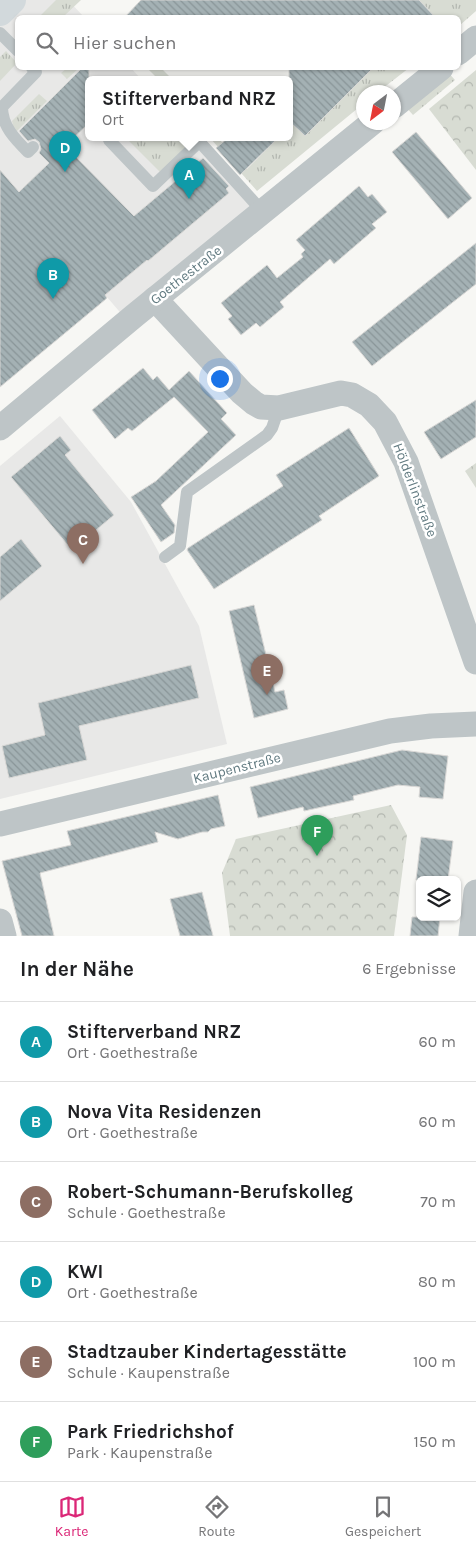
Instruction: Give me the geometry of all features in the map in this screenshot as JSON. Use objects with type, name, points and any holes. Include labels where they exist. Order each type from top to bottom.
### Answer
[{"type":"main road","points":[[0,12],[12,0]]},
{"type":"street","points":[[461,50],[476,38]]},
{"type":"street","points":[[401,100],[439,70]]},
{"type":"street","name":"Goethestraße","points":[[0,428],[363,130]]},
{"type":"street","name":"Hölderlinstraße","points":[[155,299],[246,396],[261,407],[279,408],[344,393],[362,400],[377,412],[385,422],[406,462],[416,487],[476,662]]},
{"type":"street","name":"Kaupenstraße","points":[[0,824],[390,731],[431,726],[476,724]]},
{"type":"street","points":[[471,936],[476,892]]},
{"type":"street","points":[[0,921],[4,936]]},
{"type":"lane","points":[[0,33],[15,48]]},
{"type":"lane","points":[[33,147],[28,152],[12,136],[2,114],[2,106],[36,72],[34,70]]},
{"type":"lane","points":[[110,141],[153,186],[197,141]]},
{"type":"lane","points":[[199,141],[224,177],[262,212]]},
{"type":"lane","points":[[165,557],[180,546],[187,492],[267,435],[272,428],[279,408]]},
{"type":"shaded area","points":[[13,0],[68,0],[82,15],[15,15],[15,70],[133,70],[138,76],[85,76],[85,141],[199,141],[260,206],[124,317],[0,171],[0,14]]},
{"type":"shaded area","points":[[60,416],[131,502],[199,626],[227,744],[0,799],[0,466]]},
{"type":"green space","points":[[56,0],[81,0],[65,15],[41,15]]},
{"type":"green space","points":[[419,0],[476,0],[476,11],[461,24],[461,15],[425,15],[430,11]]},
{"type":"green space","points":[[6,51],[15,61],[15,65],[0,81],[0,57]]},
{"type":"green space","points":[[65,70],[77,70],[67,79],[61,73]]},
{"type":"green space","points":[[149,70],[163,70],[169,76],[155,76]]},
{"type":"green space","points":[[371,70],[406,70],[387,85],[356,85]]},
{"type":"green space","points":[[476,70],[476,170],[429,109]]},
{"type":"green space","points":[[447,71],[455,80],[413,115],[405,106]]},
{"type":"green space","points":[[356,85],[356,110],[257,191],[213,141],[221,141],[247,169],[275,141],[293,141],[293,125],[305,136]]},
{"type":"green space","points":[[39,94],[47,101],[15,133],[12,121]]},
{"type":"green space","points":[[129,141],[190,141],[192,143],[161,173]]},
{"type":"green space","points":[[476,463],[476,488],[465,471]]},
{"type":"green space","points":[[391,805],[407,835],[394,936],[230,936],[222,873],[236,839]]},
{"type":"building","points":[[141,0],[419,0],[433,15],[127,15]]},
{"type":"building","points":[[80,70],[89,70],[89,76],[85,76],[85,127],[65,146],[134,216],[203,158],[229,186],[226,189],[229,193],[105,295],[107,298],[0,387],[0,170],[19,192],[49,163],[39,153],[41,149],[39,142],[35,139],[28,141],[19,131]]},
{"type":"building","points":[[289,70],[371,70],[305,136],[293,125],[293,76],[289,76]]},
{"type":"building","points":[[416,132],[472,198],[448,219],[392,152]]},
{"type":"building","points":[[224,141],[275,141],[240,175],[216,148]]},
{"type":"building","points":[[359,186],[368,197],[372,194],[387,212],[372,224],[376,228],[334,264],[330,259],[280,302],[284,307],[260,327],[256,323],[241,335],[228,319],[232,316],[221,303],[267,265],[277,278],[303,257],[301,254],[305,250],[296,240]]},
{"type":"building","points":[[476,243],[476,284],[372,366],[352,342]]},
{"type":"building","points":[[143,368],[153,380],[157,376],[169,390],[189,371],[227,413],[221,419],[236,435],[161,505],[175,525],[174,533],[161,542],[131,497],[156,481],[208,432],[174,397],[132,431],[128,428],[115,439],[92,410]]},
{"type":"building","points":[[476,400],[476,437],[441,459],[424,432]]},
{"type":"building","points":[[349,428],[379,476],[319,516],[322,520],[214,589],[187,550],[188,548],[283,486],[276,475]]},
{"type":"building","points":[[60,436],[71,450],[65,455],[114,515],[72,550],[11,477]]},
{"type":"building","points":[[21,539],[42,566],[0,601],[0,557]]},
{"type":"building","points":[[254,605],[275,692],[284,690],[288,709],[254,718],[229,611]]},
{"type":"building","points":[[191,665],[199,698],[79,726],[87,760],[9,778],[2,746],[45,735],[38,703]]},
{"type":"building","points":[[402,750],[448,756],[443,799],[419,797],[420,787],[398,785],[353,796],[354,800],[304,811],[303,807],[258,818],[250,787]]},
{"type":"building","points":[[218,795],[225,826],[178,839],[155,832],[158,842],[40,873],[54,936],[22,936],[2,861],[71,845],[67,831]]},
{"type":"building","points":[[421,837],[453,841],[449,876],[416,876]]},
{"type":"building","points":[[202,892],[213,936],[180,936],[170,899]]},
{"type":"building","points":[[412,917],[416,917],[416,921],[440,921],[438,936],[410,936]]},
{"type":"place","name":"KWI","points":[[65,172]]},
{"type":"place","name":"Stifterverband NRZ","points":[[189,199]]},
{"type":"place","name":"Nova Vita Residenzen","points":[[53,299]]},
{"type":"place","name":"Robert-Schumann-Berufskolleg","points":[[83,564]]},
{"type":"place","name":"Stadtzauber Kindertagesstätte","points":[[267,695]]},
{"type":"place","name":"Park Friedrichshof","points":[[317,856]]}]
